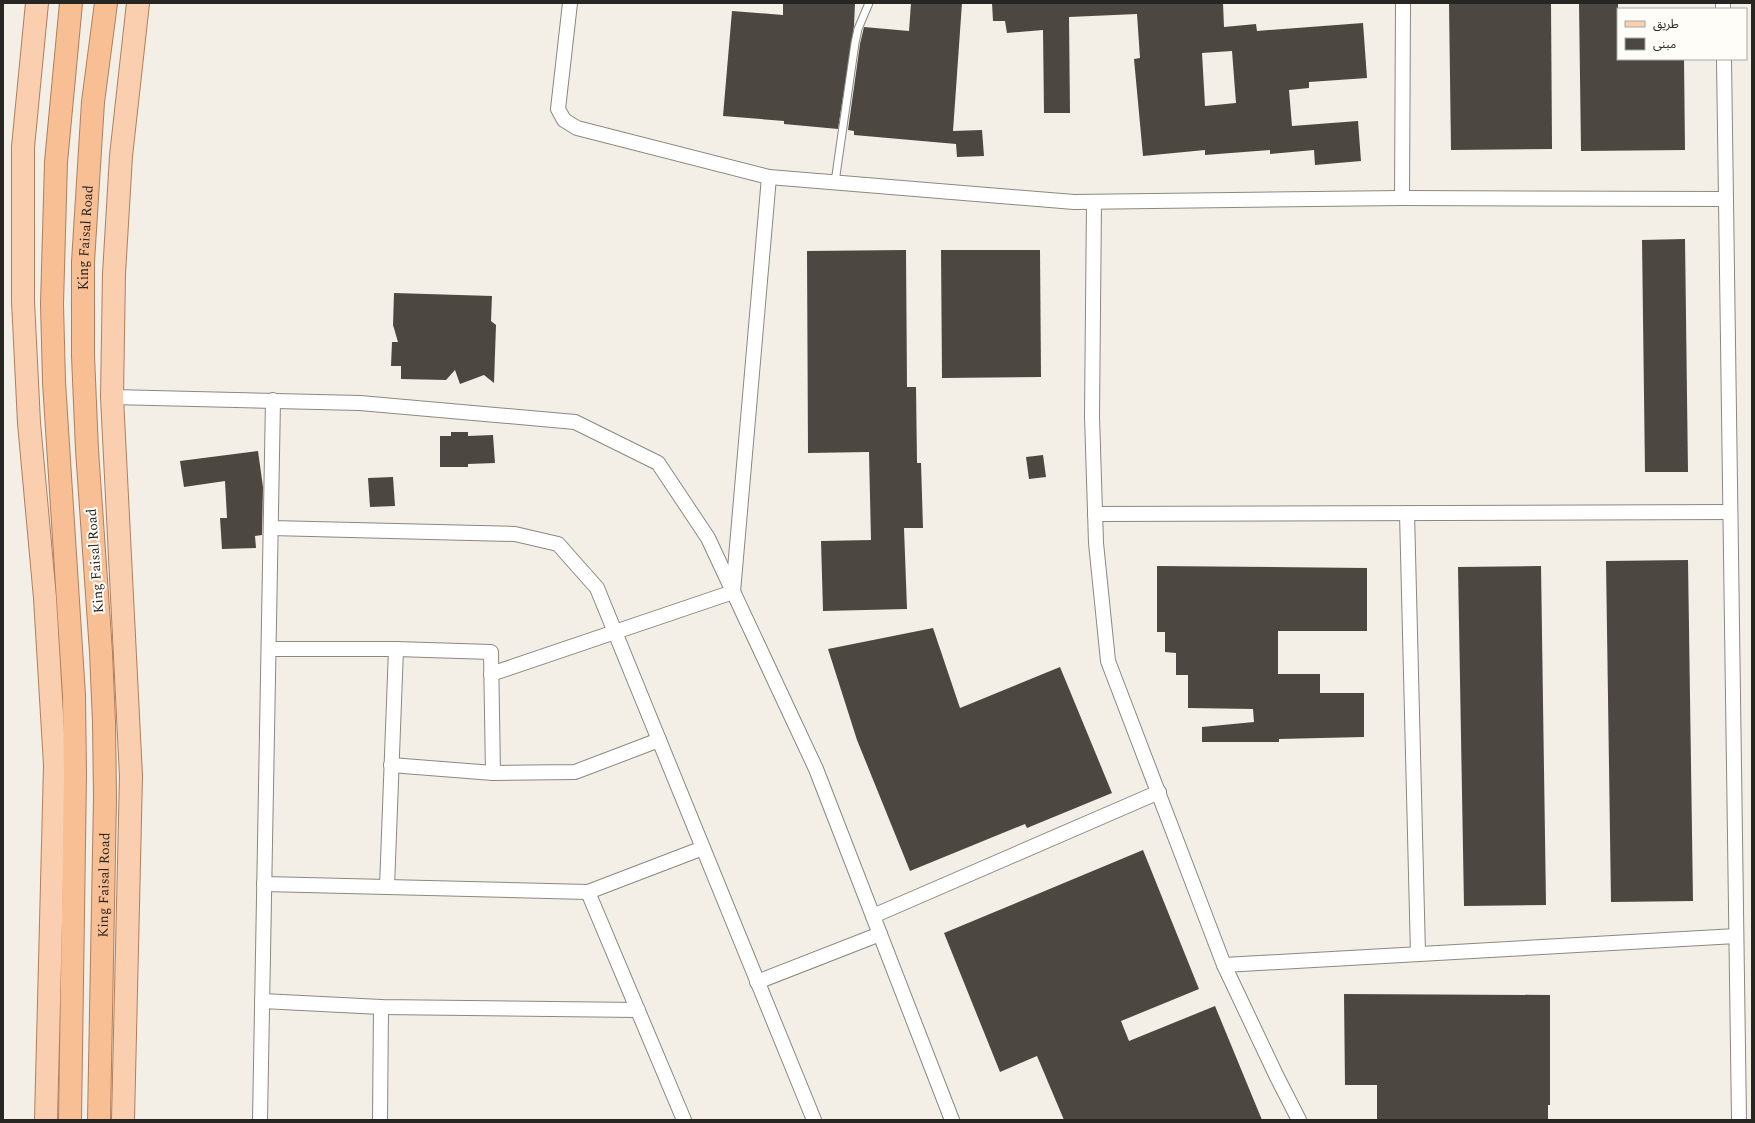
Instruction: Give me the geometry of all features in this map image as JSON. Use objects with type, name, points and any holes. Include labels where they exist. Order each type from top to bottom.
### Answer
[{"type":"highway","name":"King Faisal Road","points":[[70,1120],[75,774],[74,695],[54,382],[52,304],[53,228],[59,111],[71,3]]},
{"type":"highway","name":"King Faisal Road","points":[[99,1120],[105,798],[104,722],[87,450],[83,356],[83,262],[93,102],[106,3]]},
{"type":"main road","points":[[37,3],[23,147],[23,301],[29,423],[45,598],[55,765],[46,1120]]},
{"type":"main road","points":[[59,111],[64,3]]},
{"type":"main road","points":[[93,102],[116,3]]},
{"type":"main road","points":[[123,1120],[131,776],[112,397],[114,274],[121,156],[138,3]]},
{"type":"street","points":[[570,3],[558,109],[564,120],[577,128],[769,177],[1074,202],[1402,198],[1726,199]]},
{"type":"street","points":[[1402,198],[1403,3]]},
{"type":"street","points":[[1724,60],[1739,1120]]},
{"type":"street","points":[[734,592],[769,177]]},
{"type":"street","points":[[1094,202],[1092,416],[1096,543],[1108,661],[1224,965],[1299,1120]]},
{"type":"street","points":[[112,397],[360,403],[575,422],[658,463],[708,538],[816,769],[952,1120]]},
{"type":"street","points":[[260,1120],[273,400]]},
{"type":"street","points":[[1095,514],[1730,512]]},
{"type":"street","points":[[1407,513],[1418,954]]},
{"type":"street","points":[[271,528],[515,534],[558,544],[597,588],[814,1120]]},
{"type":"street","points":[[491,674],[734,592]]},
{"type":"street","points":[[269,649],[396,648],[491,652],[493,774]]},
{"type":"street","points":[[387,887],[396,648]]},
{"type":"street","points":[[392,765],[493,774],[575,772],[659,740]]},
{"type":"street","points":[[873,916],[1159,792]]},
{"type":"street","points":[[264,884],[588,892],[703,848]]},
{"type":"street","points":[[588,892],[684,1120]]},
{"type":"street","points":[[757,982],[880,934]]},
{"type":"street","points":[[1224,965],[1736,936]]},
{"type":"street","points":[[262,1001],[381,1007],[638,1010]]},
{"type":"street","points":[[380,1120],[381,1007]]},
{"type":"lane","points":[[835,182],[855,43],[858,29],[869,3]]},
{"type":"building","points":[[783,3],[855,3],[854,26],[838,129],[784,124],[784,121],[723,116],[732,11],[783,15]]},
{"type":"building","points":[[911,3],[962,3],[953,131],[982,130],[984,156],[957,157],[956,144],[854,135],[854,131],[848,130],[860,44],[864,27],[909,31]]},
{"type":"building","points":[[992,3],[1223,3],[1224,27],[1256,24],[1257,31],[1363,23],[1367,78],[1309,82],[1309,88],[1289,90],[1292,126],[1358,121],[1361,161],[1315,165],[1314,150],[1270,154],[1270,150],[1205,155],[1205,150],[1143,156],[1134,59],[1140,58],[1137,14],[1069,17],[1070,113],[1044,113],[1043,30],[1007,33],[1005,21],[993,21]],"holes":[[[1232,51],[1236,103],[1205,106],[1202,53]]]},
{"type":"building","points":[[1449,3],[1551,3],[1552,149],[1451,150]]},
{"type":"building","points":[[1579,3],[1618,3],[1617,60],[1684,60],[1685,150],[1581,151]]},
{"type":"building","points":[[1685,239],[1688,472],[1645,472],[1642,240]]},
{"type":"building","points":[[906,250],[907,387],[916,387],[917,463],[921,463],[923,528],[904,528],[907,609],[823,611],[821,541],[871,540],[869,452],[808,453],[807,251]]},
{"type":"building","points":[[941,250],[1040,250],[1041,377],[942,378]]},
{"type":"building","points":[[394,293],[492,296],[491,321],[496,325],[494,383],[484,375],[460,384],[455,370],[446,380],[401,379],[401,366],[391,366],[392,342],[398,342],[393,325]]},
{"type":"building","points":[[451,432],[468,432],[468,436],[493,435],[495,463],[468,464],[468,467],[440,467],[440,436],[451,436]]},
{"type":"building","points":[[258,451],[263,487],[262,535],[255,536],[256,548],[222,549],[220,518],[227,518],[225,481],[184,487],[180,461]]},
{"type":"building","points":[[1043,455],[1046,477],[1029,479],[1026,457]]},
{"type":"building","points":[[393,477],[395,506],[370,507],[368,478]]},
{"type":"building","points":[[1688,560],[1693,901],[1611,902],[1606,561]]},
{"type":"building","points":[[1157,566],[1367,568],[1367,631],[1278,631],[1278,674],[1320,674],[1320,693],[1364,693],[1364,737],[1279,739],[1279,742],[1202,742],[1202,727],[1254,722],[1253,709],[1188,708],[1188,675],[1176,675],[1176,653],[1165,652],[1165,632],[1157,632]]},
{"type":"building","points":[[1541,566],[1546,905],[1464,906],[1458,567]]},
{"type":"building","points":[[933,628],[960,708],[1060,667],[1112,793],[1027,828],[1025,824],[910,871],[857,740],[828,649]]},
{"type":"building","points":[[1143,850],[1199,989],[1121,1021],[1129,1041],[1215,1006],[1262,1120],[1064,1120],[1037,1056],[1000,1072],[944,933]]},
{"type":"building","points":[[1344,994],[1550,995],[1550,1105],[1548,1105],[1548,1120],[1377,1120],[1377,1085],[1345,1085]]}]
